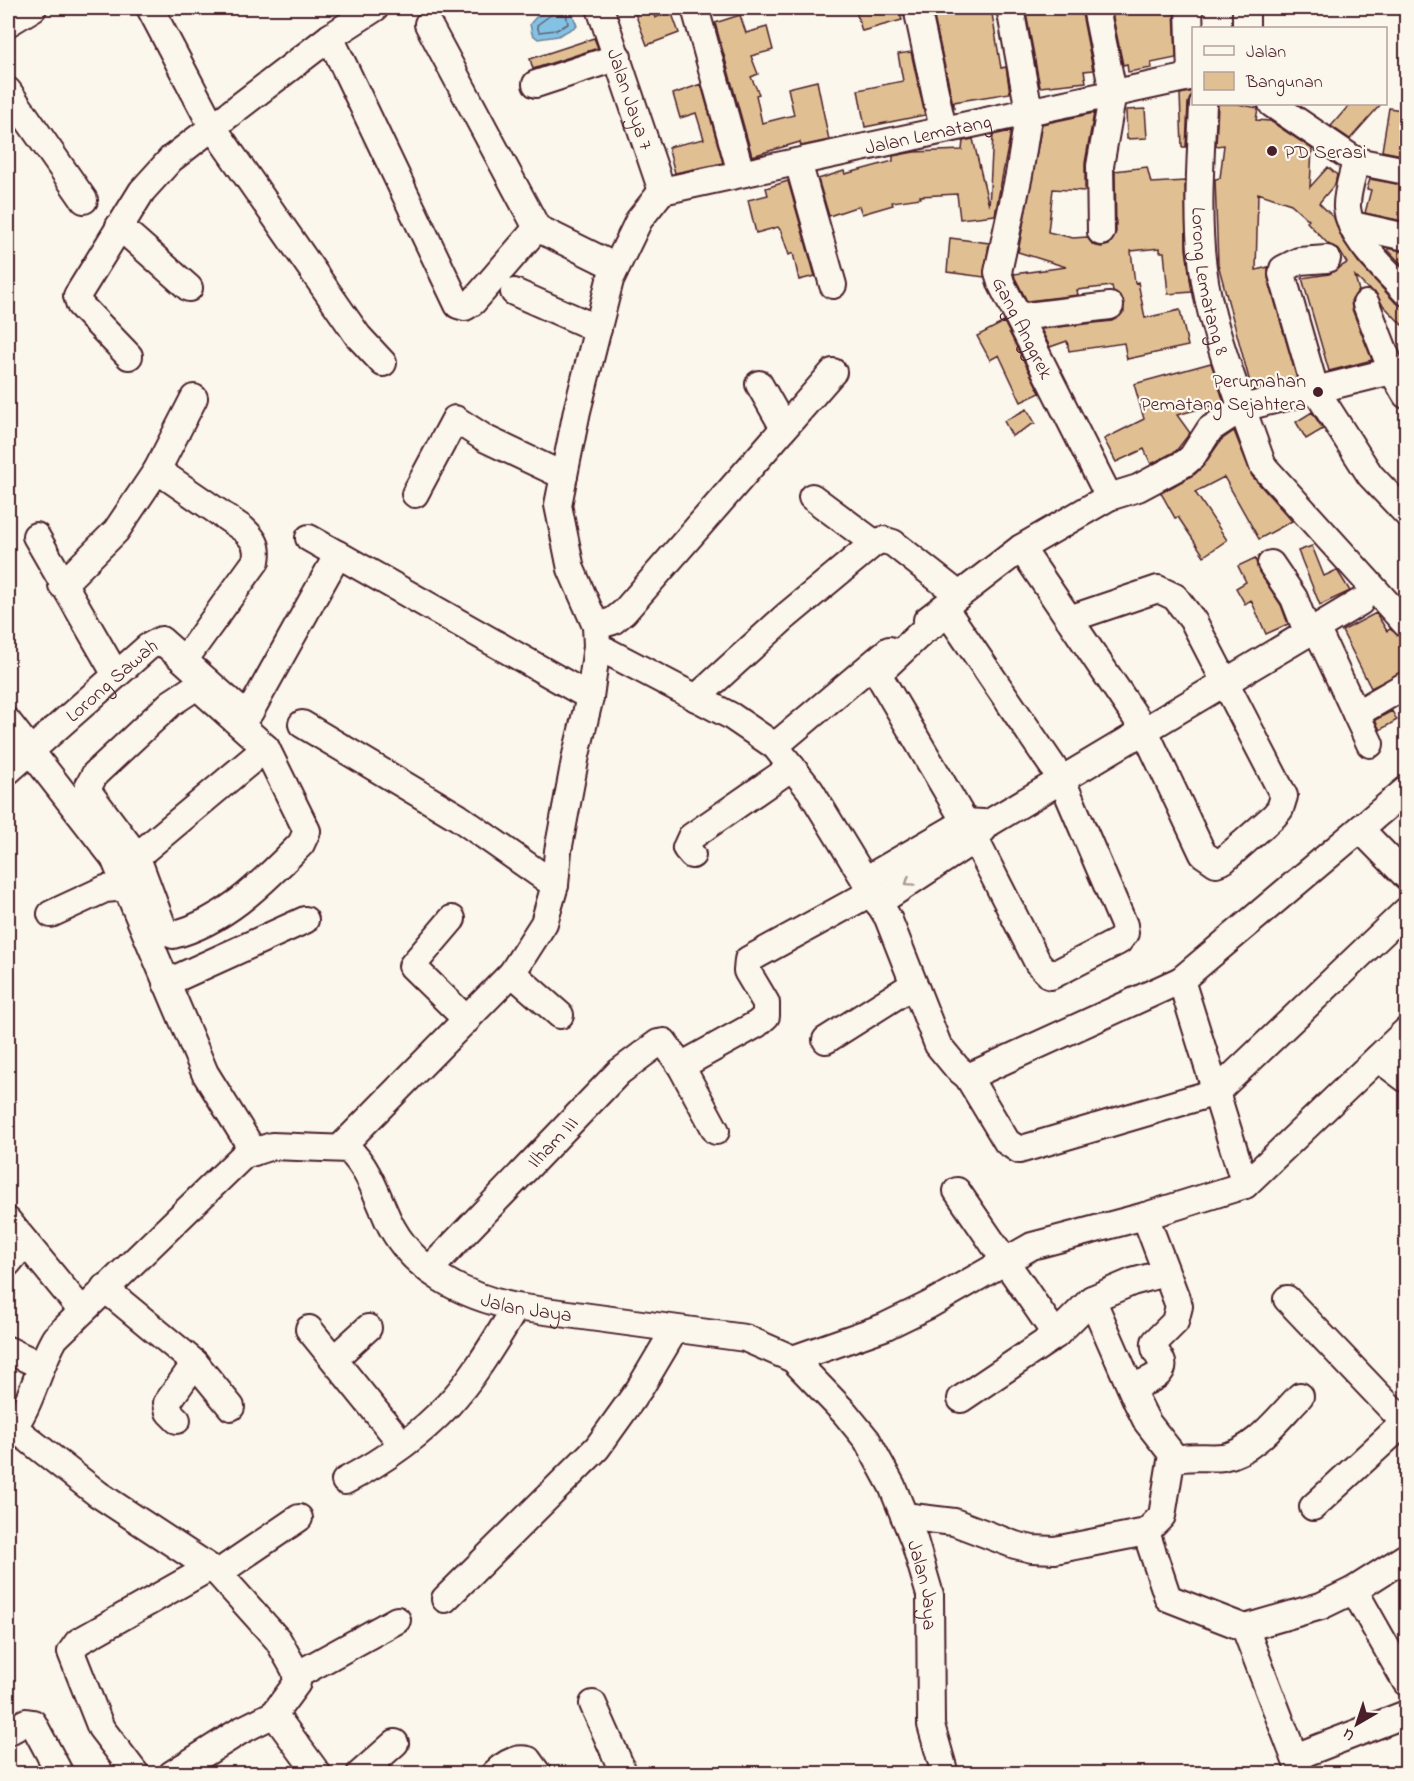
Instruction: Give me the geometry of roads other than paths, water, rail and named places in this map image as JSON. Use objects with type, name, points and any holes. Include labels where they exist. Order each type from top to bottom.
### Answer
[{"type":"street","points":[[8,23],[33,8]]},
{"type":"street","points":[[150,8],[212,126],[358,336],[383,363]]},
{"type":"street","points":[[129,356],[80,305],[77,298],[142,191],[171,159],[212,126],[330,37],[375,8]]},
{"type":"street","name":"Jalan Jaya 7","points":[[600,8],[662,191]]},
{"type":"street","points":[[695,8],[741,174]]},
{"type":"street","points":[[917,8],[943,129]]},
{"type":"street","name":"Gang Anggrek","points":[[1010,8],[1029,111],[1019,175],[998,272],[1108,497]]},
{"type":"street","points":[[1096,8],[1113,92],[1100,166],[1101,232]]},
{"type":"street","points":[[1189,8],[1192,76]]},
{"type":"street","points":[[1246,8],[1246,27]]},
{"type":"street","points":[[428,24],[537,228],[616,267]]},
{"type":"street","points":[[330,37],[458,305],[465,308],[472,302],[537,228]]},
{"type":"street","points":[[536,84],[618,57]]},
{"type":"street","name":"Jalan Lematang","points":[[662,191],[1192,76]]},
{"type":"street","points":[[8,91],[84,200]]},
{"type":"street","name":"Lorong Lematang 8","points":[[1203,105],[1199,233],[1203,270],[1212,320],[1263,466],[1402,609]]},
{"type":"street","points":[[1273,105],[1356,161],[1407,171]]},
{"type":"street","points":[[1356,161],[1347,205],[1352,225],[1369,251],[1407,292]]},
{"type":"street","points":[[798,162],[833,285]]},
{"type":"street","points":[[172,1773],[240,1731],[274,1714],[293,1689],[297,1675],[278,1640],[214,1571],[98,1494],[10,1431],[33,1391],[40,1365],[55,1338],[104,1288],[244,1155],[272,1146],[341,1147],[513,973],[544,923],[555,885],[562,830],[590,697],[597,636],[571,569],[558,506],[577,411],[610,280],[639,220],[662,191]]},
{"type":"street","points":[[1352,225],[1407,237]]},
{"type":"street","points":[[119,226],[189,288]]},
{"type":"street","points":[[1327,259],[1290,264],[1283,269],[1282,274],[1315,389],[1370,475],[1407,513]]},
{"type":"street","points":[[514,292],[598,329]]},
{"type":"street","points":[[1366,304],[1392,371],[1407,395]]},
{"type":"street","points":[[1019,317],[1110,306]]},
{"type":"street","points":[[775,746],[859,673],[1021,548],[1108,497],[1138,488],[1170,472],[1192,458],[1210,429],[1242,408],[1392,371]]},
{"type":"street","points":[[597,636],[624,612],[833,372]]},
{"type":"street","points":[[759,384],[784,428]]},
{"type":"street","points":[[62,585],[116,531],[157,470],[194,398]]},
{"type":"street","points":[[416,494],[455,419],[486,439],[564,476]]},
{"type":"street","points":[[157,470],[243,529],[255,541],[257,548],[256,561],[185,659]]},
{"type":"street","points":[[812,497],[874,543]]},
{"type":"street","points":[[36,536],[62,585],[116,675]]},
{"type":"street","points":[[309,538],[590,697]]},
{"type":"street","points":[[696,698],[785,617],[874,543],[883,540],[893,543],[959,595]]},
{"type":"street","points":[[1021,548],[1069,619],[1145,731],[1203,854],[1216,863],[1224,860],[1274,816],[1280,809],[1284,796],[1224,684],[1218,666],[1194,622],[1180,602],[1165,590],[1154,589],[1069,619]]},
{"type":"street","name":"Lorong Sawah","points":[[8,771],[148,647],[161,640],[235,706],[246,713],[250,712],[338,554]]},
{"type":"street","points":[[1271,564],[1294,598],[1370,744]]},
{"type":"street","points":[[681,1066],[765,1018],[768,1009],[747,971],[748,960],[872,892],[926,857],[1062,780],[1360,602]]},
{"type":"street","points":[[945,616],[950,616],[1062,780],[1119,909],[1125,933],[1119,941],[1055,974],[1048,974],[1030,949],[976,828],[880,672],[922,632],[945,616]]},
{"type":"street","points":[[597,636],[696,698],[731,716],[775,746],[810,790],[888,918],[939,1045],[957,1068],[968,1077],[999,1131],[1012,1147],[1019,1150],[1216,1092],[1407,911]]},
{"type":"street","points":[[1356,714],[1407,685]]},
{"type":"street","points":[[8,722],[114,858],[127,871],[169,934],[178,934],[215,918],[257,889],[301,844],[307,831],[266,748],[196,686],[171,703],[95,774],[88,787],[127,871],[166,983],[205,1073],[254,1152]]},
{"type":"street","points":[[302,724],[458,817],[555,885]]},
{"type":"street","points":[[51,914],[105,889],[266,748]]},
{"type":"street","points":[[692,855],[686,848],[691,837],[792,767]]},
{"type":"street","points":[[968,1077],[1181,980],[1407,790]]},
{"type":"street","points":[[1361,830],[1407,876]]},
{"type":"street","points":[[452,918],[412,966],[467,1020]]},
{"type":"street","points":[[166,983],[305,920]]},
{"type":"street","points":[[513,973],[560,1015]]},
{"type":"street","points":[[1181,980],[1245,1185]]},
{"type":"street","points":[[826,1040],[913,985]]},
{"type":"street","points":[[793,1359],[884,1327],[930,1305],[1032,1246],[1145,1216],[1245,1185],[1407,1031]]},
{"type":"street","name":"Ilham III","points":[[429,1270],[619,1072],[644,1051],[664,1042],[681,1066],[716,1131]]},
{"type":"street","points":[[1378,1058],[1407,1079]]},
{"type":"street","name":"Jalan Jaya","points":[[341,1147],[348,1149],[360,1161],[397,1237],[429,1270],[465,1292],[516,1307],[745,1338],[793,1359],[845,1413],[867,1440],[892,1486],[904,1516],[930,1595],[931,1725],[945,1773]]},
{"type":"street","points":[[957,1191],[1056,1335]]},
{"type":"street","points":[[1131,1387],[1156,1376],[1162,1368],[1163,1363],[1154,1350],[1155,1342],[1175,1322],[1179,1306],[1145,1216]]},
{"type":"street","points":[[8,1221],[82,1311]]},
{"type":"street","points":[[8,1263],[25,1242]]},
{"type":"street","points":[[961,1399],[1056,1335],[1092,1299],[1132,1282],[1165,1273]]},
{"type":"street","points":[[104,1288],[195,1363],[231,1407]]},
{"type":"street","points":[[1092,1299],[1147,1422],[1176,1459]]},
{"type":"street","points":[[1287,1299],[1406,1423],[1313,1507]]},
{"type":"street","points":[[345,1481],[373,1466],[448,1406],[476,1371],[516,1307]]},
{"type":"street","points":[[334,1359],[369,1328]]},
{"type":"street","points":[[309,1329],[402,1444]]},
{"type":"street","points":[[445,1599],[597,1448],[640,1388],[675,1329]]},
{"type":"street","points":[[8,1350],[40,1365]]},
{"type":"street","points":[[177,1420],[169,1412],[167,1403],[195,1363]]},
{"type":"street","points":[[904,1516],[954,1522],[1032,1549],[1055,1550],[1146,1532],[1158,1523],[1162,1516],[1168,1467],[1176,1459],[1223,1457],[1237,1453],[1250,1445],[1300,1396]]},
{"type":"street","points":[[136,1773],[102,1728],[71,1652],[78,1642],[214,1571],[299,1518]]},
{"type":"street","points":[[1146,1532],[1168,1598],[1245,1628],[1311,1610],[1354,1590],[1407,1557]]},
{"type":"street","points":[[1354,1590],[1407,1682]]},
{"type":"street","points":[[297,1675],[397,1620]]},
{"type":"street","points":[[1245,1628],[1298,1765],[1407,1714]]},
{"type":"street","points":[[593,1704],[624,1773]]},
{"type":"street","points":[[274,1714],[318,1773]]},
{"type":"street","points":[[8,1732],[26,1722],[33,1723],[60,1773]]},
{"type":"street","points":[[360,1773],[394,1743]]},
{"type":"street","points":[[494,1773],[512,1761],[522,1758],[528,1760],[538,1773]]},
{"type":"water","points":[[554,8],[571,10],[577,26],[558,36],[538,39],[532,34],[530,24],[537,16]]},
{"type":"place","name":"PD Serasi","points":[[1272,151]]},
{"type":"place","name":"Perumahan Pematang Sejahtera","points":[[1318,392]]}]
